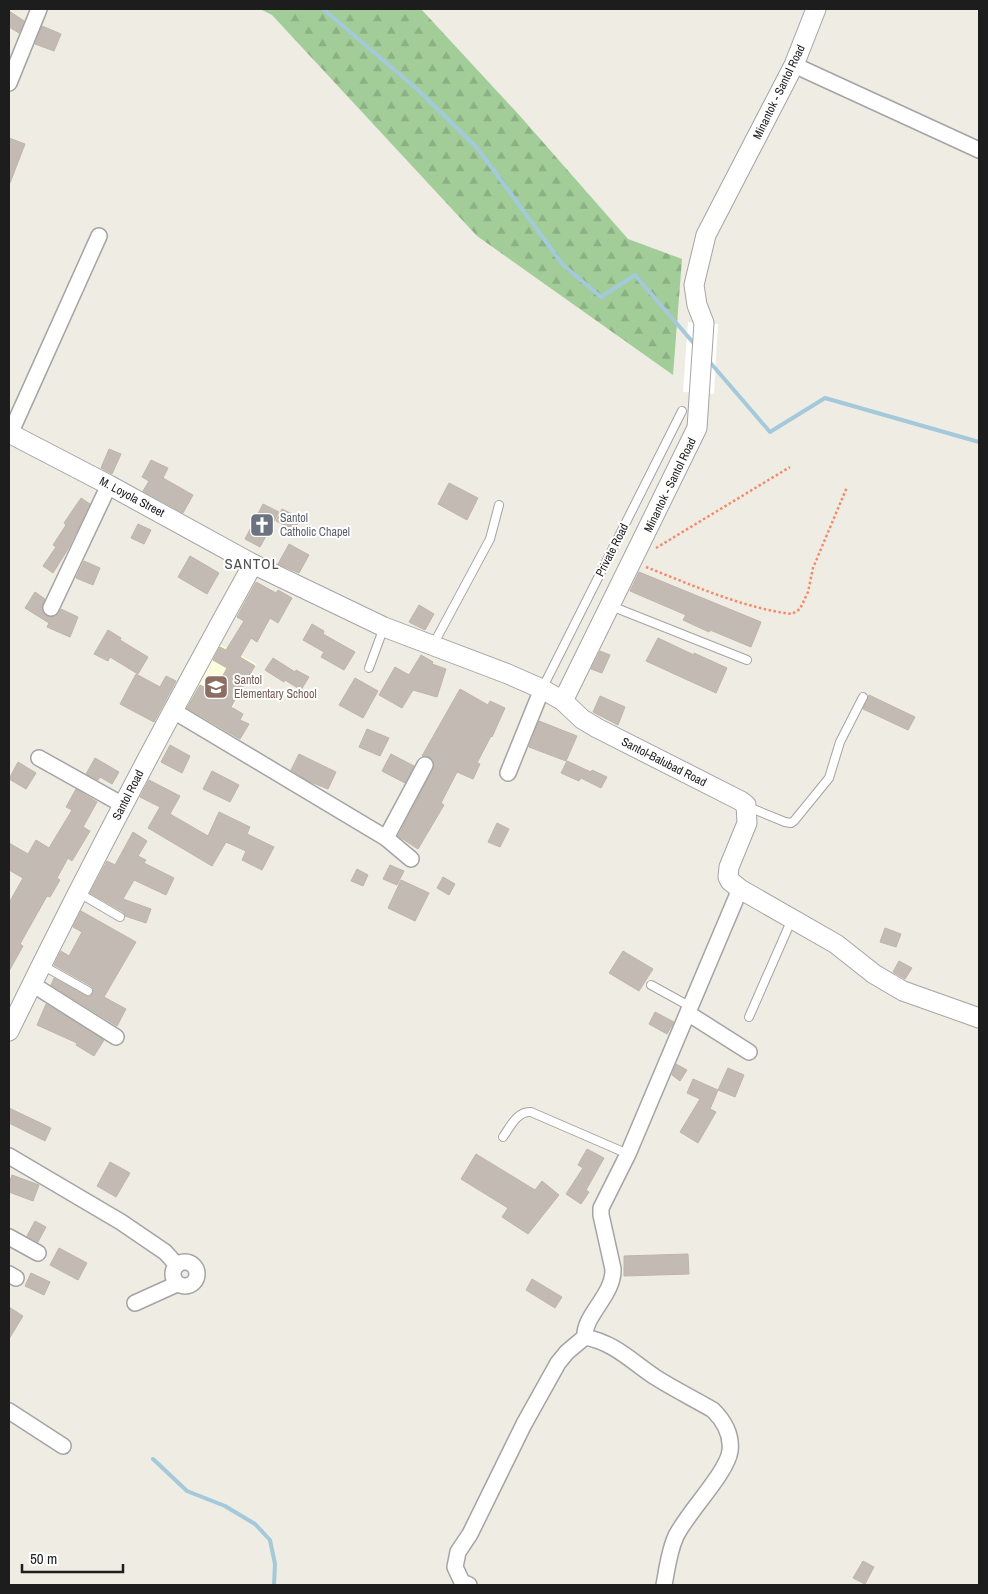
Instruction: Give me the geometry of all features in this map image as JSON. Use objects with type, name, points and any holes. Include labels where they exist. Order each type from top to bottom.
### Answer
[{"type":"street","points":[[9,82],[39,9]]},
{"type":"street","name":"Minantok - Santol Road","points":[[564,701],[697,428],[704,323],[697,305],[694,285],[706,235],[794,65],[816,9]]},
{"type":"street","points":[[794,65],[979,150]]},
{"type":"street","points":[[9,433],[99,236]]},
{"type":"street","name":"M. Loyola Street","points":[[9,433],[254,564]]},
{"type":"street","points":[[50,608],[109,485]]},
{"type":"street","name":"Santol-Balubad Road","points":[[254,564],[384,627],[508,674],[542,689],[564,701],[582,719],[597,728],[746,805]]},
{"type":"street","name":"Santol Road","points":[[9,1030],[77,892],[172,710],[254,564]]},
{"type":"street","points":[[508,773],[542,689]]},
{"type":"street","points":[[172,710],[386,838],[411,859]]},
{"type":"street","points":[[39,758],[123,805]]},
{"type":"street","points":[[386,838],[425,765]]},
{"type":"street","points":[[746,805],[747,823],[729,867],[728,877],[730,881],[740,889],[836,944],[874,974],[903,991],[979,1018]]},
{"type":"street","points":[[585,1337],[585,1328],[614,1278],[614,1269],[601,1208],[628,1154],[740,889]]},
{"type":"street","points":[[32,984],[116,1036]]},
{"type":"street","points":[[690,1011],[749,1052]]},
{"type":"street","points":[[9,1156],[121,1222],[165,1252],[177,1264]]},
{"type":"street","points":[[9,1237],[38,1253]]},
{"type":"street","points":[[135,1303],[177,1284],[182,1286],[193,1284],[197,1274],[192,1264],[187,1262],[177,1264],[173,1269],[172,1274],[177,1284]]},
{"type":"street","points":[[469,1585],[462,1582],[455,1567],[458,1552],[470,1534],[524,1424],[558,1363],[567,1352],[585,1337]]},
{"type":"street","points":[[585,1337],[614,1347],[655,1377],[713,1410],[720,1416],[728,1429],[730,1452],[723,1468],[676,1537],[664,1585]]},
{"type":"street","points":[[9,1411],[63,1446]]},
{"type":"lane","name":"Private Road","points":[[542,689],[682,411]]},
{"type":"lane","points":[[433,646],[490,539],[499,505]]},
{"type":"lane","points":[[611,606],[747,660]]},
{"type":"lane","points":[[369,668],[384,627]]},
{"type":"lane","points":[[746,805],[785,822],[791,823],[794,821],[829,778],[840,742],[863,697]]},
{"type":"lane","points":[[77,892],[120,917]]},
{"type":"lane","points":[[749,1017],[792,919]]},
{"type":"lane","points":[[41,964],[88,991]]},
{"type":"lane","points":[[651,986],[690,1011]]},
{"type":"lane","points":[[503,1137],[517,1117],[524,1112],[531,1112],[628,1154]]},
{"type":"path","points":[[633,562],[790,467]]},
{"type":"path","points":[[633,562],[705,590],[773,612],[792,614],[800,608],[808,592],[813,568],[847,486]]},
{"type":"shaded area","name":"Santol Elementary School","points":[[214,641],[257,664],[218,733],[176,710]]},
{"type":"green space","points":[[260,9],[421,9],[520,116],[628,239],[682,259],[673,375],[477,236],[272,15]]},
{"type":"pier","points":[[688,322],[718,324],[714,394],[683,392]]},
{"type":"building","points":[[9,11],[24,21],[19,33],[9,27]]},
{"type":"building","points":[[42,26],[61,34],[54,51],[35,44]]},
{"type":"building","points":[[9,138],[25,144],[10,183],[9,183]]},
{"type":"building","points":[[109,449],[121,454],[112,474],[101,468]]},
{"type":"building","points":[[151,460],[168,468],[163,478],[193,495],[183,513],[143,491],[149,481],[142,477]]},
{"type":"building","points":[[449,483],[478,498],[467,520],[438,504]]},
{"type":"building","points":[[81,498],[90,504],[68,549],[53,573],[43,566],[56,547],[53,545],[66,525],[64,523]]},
{"type":"building","name":"Santol Catholic Chapel","points":[[263,504],[279,512],[260,547],[245,539]]},
{"type":"building","points":[[282,509],[300,518],[295,530],[276,521]]},
{"type":"building","points":[[138,524],[151,530],[144,544],[131,538]]},
{"type":"building","points":[[289,544],[309,555],[299,573],[278,564]]},
{"type":"building","points":[[190,556],[219,573],[207,594],[178,577]]},
{"type":"building","points":[[84,561],[100,568],[93,585],[76,578]]},
{"type":"building","points":[[639,572],[761,622],[751,647],[710,630],[709,632],[683,620],[686,615],[630,591]]},
{"type":"building","points":[[256,582],[276,593],[278,590],[292,598],[278,623],[270,618],[257,642],[251,638],[240,657],[255,666],[231,707],[243,714],[240,720],[249,724],[240,739],[187,708],[200,685],[214,692],[227,668],[213,660],[220,647],[226,650],[244,621],[237,617]]},
{"type":"building","points":[[35,592],[45,599],[42,608],[47,616],[56,616],[61,609],[78,617],[70,637],[47,627],[49,623],[25,608]]},
{"type":"building","points":[[419,605],[434,614],[425,630],[409,622]]},
{"type":"building","points":[[312,624],[324,631],[323,634],[355,652],[344,670],[321,657],[324,652],[303,640]]},
{"type":"building","points":[[108,630],[121,638],[120,640],[148,657],[138,674],[110,657],[108,661],[94,654]]},
{"type":"building","points":[[658,638],[727,668],[716,693],[646,661]]},
{"type":"building","points":[[600,651],[610,655],[602,673],[591,669]]},
{"type":"building","points":[[421,655],[433,662],[432,664],[446,669],[437,697],[413,690],[402,708],[379,695],[395,667],[409,675]]},
{"type":"building","points":[[273,658],[295,672],[296,670],[309,677],[301,690],[265,670]]},
{"type":"building","points":[[136,674],[160,687],[166,676],[176,681],[154,722],[120,704]]},
{"type":"building","points":[[355,678],[378,691],[363,718],[339,705]]},
{"type":"building","points":[[460,689],[488,705],[490,701],[505,708],[492,737],[477,763],[480,764],[473,779],[457,772],[441,803],[444,805],[418,849],[398,836],[433,769],[433,760],[422,756]]},
{"type":"building","points":[[869,695],[915,717],[908,730],[863,709]]},
{"type":"building","points":[[600,696],[625,707],[618,725],[593,712]]},
{"type":"building","points":[[539,721],[577,736],[566,761],[529,747]]},
{"type":"building","points":[[367,729],[389,738],[380,756],[359,747]]},
{"type":"building","points":[[170,745],[190,756],[182,773],[161,762]]},
{"type":"building","points":[[299,754],[336,772],[328,789],[308,781],[291,770]]},
{"type":"building","points":[[391,754],[414,766],[405,783],[382,771]]},
{"type":"building","points":[[95,758],[119,772],[112,784],[100,777],[98,780],[86,774]]},
{"type":"building","points":[[567,761],[607,777],[601,788],[581,778],[579,781],[561,773]]},
{"type":"building","points":[[18,762],[36,773],[26,789],[9,779]]},
{"type":"building","points":[[212,771],[239,785],[230,802],[203,789]]},
{"type":"building","points":[[149,780],[180,796],[170,814],[208,836],[219,812],[250,827],[247,834],[274,847],[262,870],[242,860],[246,851],[226,842],[212,866],[148,828],[160,807],[140,797]]},
{"type":"building","points":[[76,789],[97,802],[83,827],[90,831],[72,861],[68,858],[57,878],[60,880],[50,897],[47,896],[20,944],[23,946],[9,971],[9,903],[23,878],[9,870],[9,843],[28,854],[36,840],[49,848],[72,810],[66,807]]},
{"type":"building","points":[[497,823],[509,829],[500,847],[488,842]]},
{"type":"building","points":[[133,832],[147,841],[138,856],[146,860],[144,863],[174,878],[166,895],[134,880],[123,899],[151,909],[146,923],[125,916],[123,912],[90,893],[107,861],[115,865]]},
{"type":"building","points":[[390,865],[404,871],[397,885],[383,879]]},
{"type":"building","points":[[357,869],[368,875],[363,886],[351,881]]},
{"type":"building","points":[[443,877],[455,884],[449,895],[437,888]]},
{"type":"building","points":[[401,880],[429,893],[415,921],[388,908]]},
{"type":"building","points":[[81,911],[136,942],[104,997],[126,1009],[117,1026],[51,985],[54,978],[86,996],[90,996],[93,993],[91,986],[54,965],[61,951],[69,956],[82,932],[73,927]]},
{"type":"building","points":[[885,928],[901,934],[896,947],[880,942]]},
{"type":"building","points":[[623,951],[653,969],[639,991],[609,973]]},
{"type":"building","points":[[899,961],[912,968],[905,979],[893,972]]},
{"type":"building","points":[[46,1004],[104,1040],[94,1056],[76,1045],[77,1043],[37,1025]]},
{"type":"building","points":[[655,1012],[674,1022],[667,1034],[649,1024]]},
{"type":"building","points":[[676,1064],[687,1070],[680,1081],[672,1075]]},
{"type":"building","points":[[728,1068],[744,1075],[735,1097],[718,1090]]},
{"type":"building","points":[[693,1079],[718,1090],[710,1109],[716,1112],[698,1143],[680,1132],[700,1099],[687,1093]]},
{"type":"building","points":[[9,1108],[51,1128],[45,1141],[9,1123]]},
{"type":"building","points":[[587,1149],[604,1158],[586,1190],[589,1192],[581,1204],[566,1194],[583,1168],[578,1165]]},
{"type":"building","points":[[476,1154],[535,1190],[542,1181],[559,1195],[528,1234],[502,1217],[508,1208],[461,1179]]},
{"type":"building","points":[[110,1162],[130,1173],[116,1197],[97,1186]]},
{"type":"building","points":[[12,1175],[39,1185],[33,1201],[9,1192]]},
{"type":"building","points":[[35,1221],[46,1227],[38,1242],[27,1236]]},
{"type":"building","points":[[59,1248],[87,1263],[78,1280],[50,1265]]},
{"type":"building","points":[[688,1254],[689,1274],[624,1276],[624,1256]]},
{"type":"building","points":[[31,1273],[50,1282],[44,1295],[25,1286]]},
{"type":"building","points":[[532,1279],[562,1297],[555,1308],[526,1290]]},
{"type":"building","points":[[9,1307],[23,1316],[9,1339]]},
{"type":"building","points":[[863,1561],[874,1567],[865,1584],[853,1578]]},
{"type":"waterway","points":[[323,9],[417,89],[478,149],[563,265],[601,297],[635,275],[697,347]]},
{"type":"waterway","points":[[708,360],[770,432],[825,398],[979,442]]},
{"type":"waterway","points":[[153,1459],[187,1491],[225,1506],[255,1524],[270,1540],[275,1564],[274,1585]]},
{"type":"place","name":"Santol Catholic Chapel","points":[[262,525]]},
{"type":"place","name":"Santol Elementary School","points":[[216,687]]},
{"type":"district","name":"SANTOL","points":[[252,564]]}]
